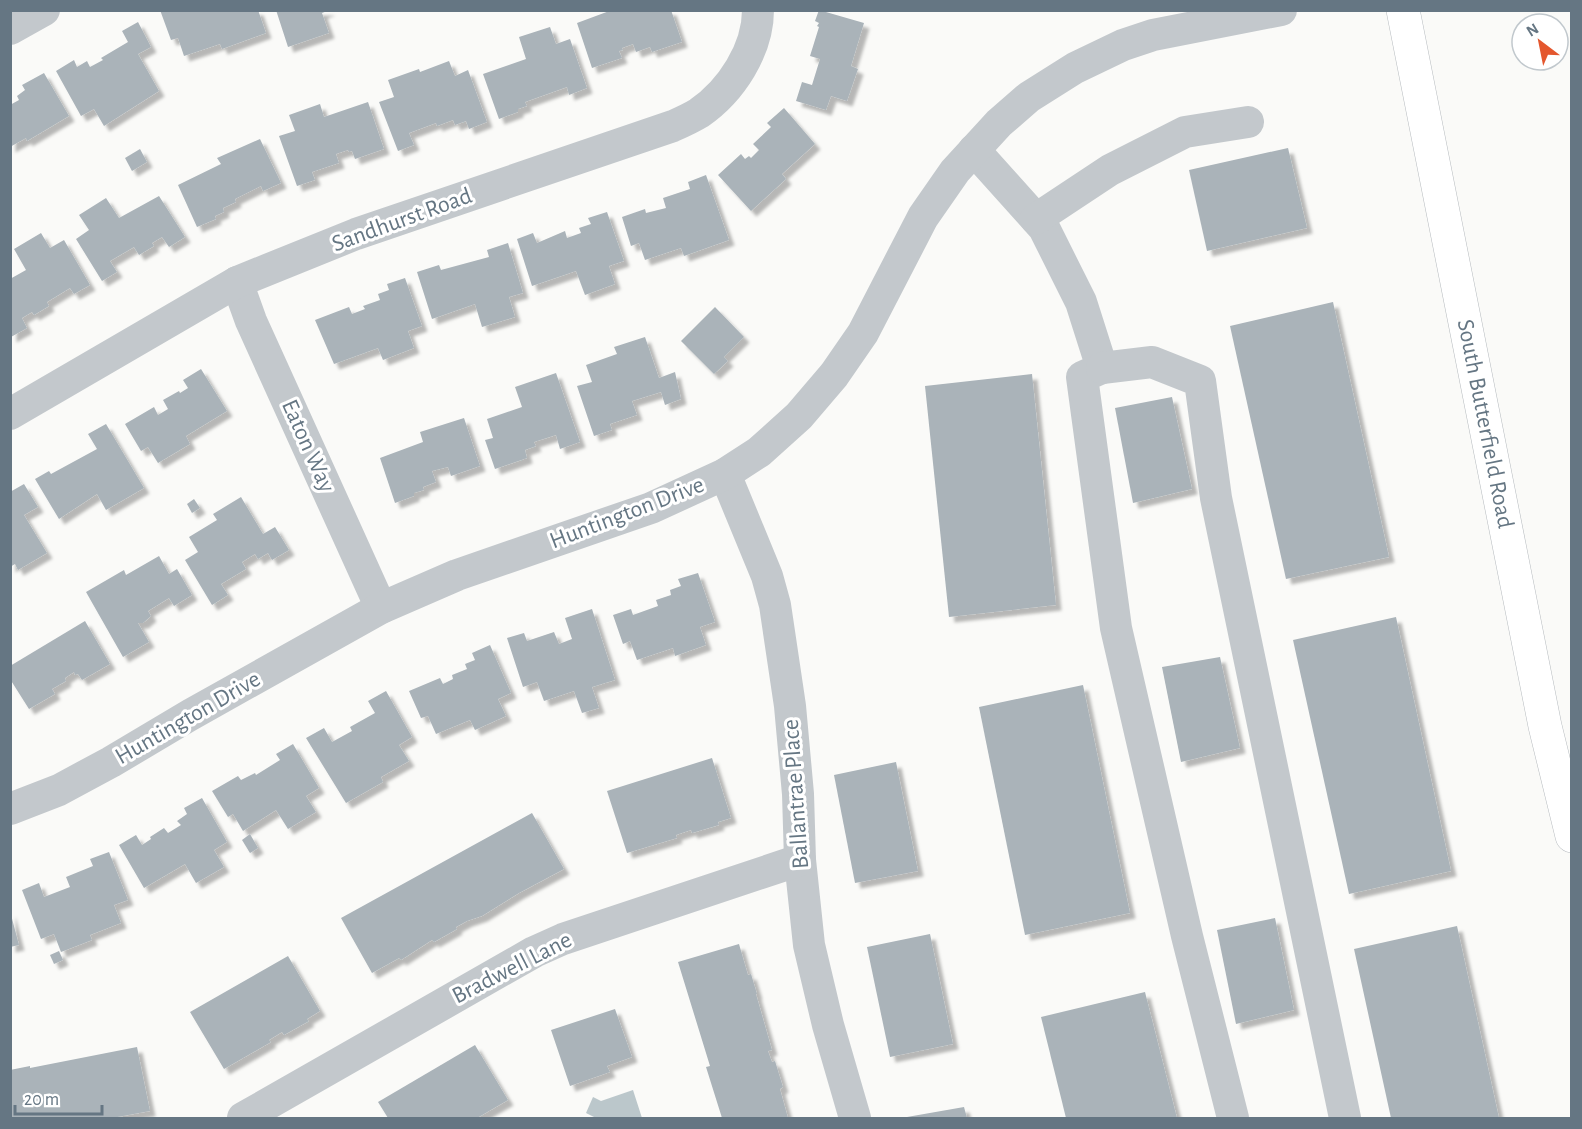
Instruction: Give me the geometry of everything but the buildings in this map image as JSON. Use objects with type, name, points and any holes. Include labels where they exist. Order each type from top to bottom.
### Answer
[{"type":"main road","name":"South Butterfield Road","points":[[1403,10],[1545,726],[1572,836]]},
{"type":"street","points":[[10,30],[44,10]]},
{"type":"street","name":"Sandhurst Road","points":[[10,414],[237,282],[356,234],[673,126],[699,113],[724,90],[744,61],[753,42],[758,10]]},
{"type":"street","name":"Huntington Drive","points":[[10,808],[59,790],[111,762],[381,608],[457,575],[651,508],[725,474],[759,452],[799,417],[834,375],[863,333],[923,217],[955,171],[999,123],[1029,97],[1075,68],[1123,45],[1153,35],[1281,10]]},
{"type":"street","points":[[1036,219],[1110,170],[1185,132],[1248,122]]},
{"type":"street","points":[[974,150],[1044,228],[1081,302],[1102,369]]},
{"type":"street","name":"Eaton Way","points":[[237,282],[251,321],[381,608]]},
{"type":"street","points":[[1233,1119],[1187,936],[1116,628],[1082,377],[1102,369],[1152,362],[1200,381],[1216,498],[1345,1119]]},
{"type":"street","name":"Ballantrae Place","points":[[725,474],[767,576],[775,605],[790,706],[798,794],[800,860],[809,945],[828,1025],[855,1119]]},
{"type":"street","name":"Bradwell Lane","points":[[243,1119],[524,958],[563,939],[800,860]]},
{"type":"shaded area","points":[[633,1090],[642,1118],[596,1118],[586,1113],[593,1097],[601,1101]]}]
